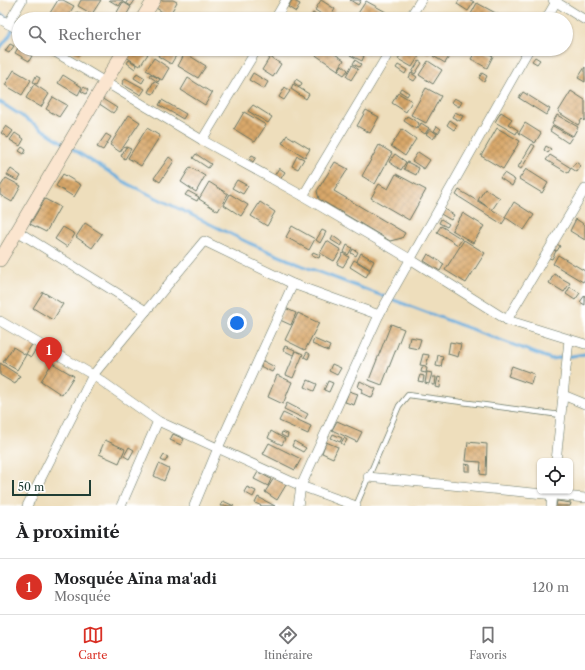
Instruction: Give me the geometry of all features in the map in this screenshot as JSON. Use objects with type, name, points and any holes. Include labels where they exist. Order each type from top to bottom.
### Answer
[{"type":"street","points":[[16,12],[22,0]]},
{"type":"street","points":[[146,12],[154,0]]},
{"type":"street","points":[[279,12],[286,0]]},
{"type":"street","points":[[413,12],[421,0]]},
{"type":"street","points":[[550,12],[555,1],[572,12]]},
{"type":"street","points":[[573,12],[585,20]]},
{"type":"street","points":[[62,56],[202,140],[303,196],[410,259],[507,320],[585,344]]},
{"type":"street","points":[[0,260],[121,56]]},
{"type":"street","points":[[202,140],[253,56]]},
{"type":"street","points":[[303,196],[387,56]]},
{"type":"street","points":[[298,506],[301,486],[379,315],[525,56]]},
{"type":"street","points":[[507,320],[585,189]]},
{"type":"street","points":[[17,231],[146,311]]},
{"type":"street","points":[[27,506],[93,375],[204,241],[293,284],[379,315]]},
{"type":"street","points":[[194,506],[218,448],[293,284]]},
{"type":"street","points":[[0,321],[93,375],[158,421],[301,486],[356,506]]},
{"type":"street","points":[[556,458],[569,340]]},
{"type":"street","points":[[563,395],[585,404]]},
{"type":"street","points":[[121,506],[158,421]]},
{"type":"street","points":[[368,477],[537,492]]},
{"type":"street","points":[[551,506],[552,494]]},
{"type":"street","points":[[559,494],[585,498]]},
{"type":"lane","points":[[356,506],[399,406],[408,395],[561,415]]},
{"type":"building","points":[[58,0],[63,0],[74,6],[70,12],[51,12]]},
{"type":"building","points":[[81,0],[101,0],[93,12],[88,12],[78,6]]},
{"type":"building","points":[[109,0],[123,0],[119,6]]},
{"type":"building","points":[[128,0],[135,0],[131,6],[126,3]]},
{"type":"building","points":[[161,0],[173,0],[177,2],[171,12],[162,12],[156,8]]},
{"type":"building","points":[[292,0],[300,4],[296,12],[288,7]]},
{"type":"building","points":[[321,0],[335,9],[333,12],[318,12],[315,10]]},
{"type":"building","points":[[350,0],[361,0],[358,5]]},
{"type":"building","points":[[459,0],[471,0],[474,2],[468,11],[457,4]]},
{"type":"building","points":[[366,1],[386,12],[359,12]]},
{"type":"building","points":[[123,2],[131,7],[128,12],[117,12]]},
{"type":"building","points":[[477,3],[494,12],[472,12]]},
{"type":"building","points":[[10,44],[12,45],[12,49],[9,53],[5,51]]},
{"type":"building","points":[[20,56],[32,56],[29,61]]},
{"type":"building","points":[[127,56],[147,56],[140,66]]},
{"type":"building","points":[[158,56],[176,56],[171,64]]},
{"type":"building","points":[[183,56],[190,56],[206,66],[198,78],[178,66]]},
{"type":"building","points":[[317,56],[338,56],[344,60],[338,70]]},
{"type":"building","points":[[352,56],[364,56],[362,61]]},
{"type":"building","points":[[400,56],[419,56],[412,67],[398,59]]},
{"type":"building","points":[[433,56],[449,56],[445,63]]},
{"type":"building","points":[[473,56],[493,56],[487,68],[471,59]]},
{"type":"building","points":[[270,57],[281,64],[273,77],[262,70]]},
{"type":"building","points":[[535,57],[540,60],[537,64],[532,61]]},
{"type":"building","points":[[154,58],[169,68],[162,80],[146,70]]},
{"type":"building","points":[[129,60],[137,65],[135,69],[127,63]]},
{"type":"building","points":[[355,60],[361,64],[359,67],[353,64]]},
{"type":"building","points":[[419,61],[422,63],[415,74],[412,72]]},
{"type":"building","points":[[428,61],[442,70],[433,84],[419,75]]},
{"type":"building","points":[[342,65],[348,70],[344,75],[338,71]]},
{"type":"building","points":[[352,65],[358,69],[351,80],[346,76]]},
{"type":"building","points":[[398,65],[407,70],[405,74],[396,68]]},
{"type":"building","points":[[585,67],[585,82],[578,78]]},
{"type":"building","points":[[14,70],[31,80],[22,95],[5,85]]},
{"type":"building","points":[[137,73],[145,78],[142,83],[134,78]]},
{"type":"building","points":[[253,73],[268,82],[264,89],[249,80]]},
{"type":"building","points":[[411,73],[417,77],[414,81],[409,78]]},
{"type":"building","points":[[482,73],[487,76],[484,82],[479,78]]},
{"type":"building","points":[[150,74],[160,79],[158,82],[149,76]]},
{"type":"building","points":[[63,75],[82,87],[78,95],[58,83]]},
{"type":"building","points":[[36,76],[40,78],[37,84],[33,82]]},
{"type":"building","points":[[125,78],[145,89],[141,95],[122,84]]},
{"type":"building","points":[[188,78],[212,93],[205,105],[181,90]]},
{"type":"building","points":[[296,79],[302,83],[300,87],[294,83]]},
{"type":"building","points":[[154,81],[159,84],[153,94],[148,92]]},
{"type":"building","points":[[34,84],[49,94],[41,107],[26,98]]},
{"type":"building","points":[[293,84],[309,94],[306,99],[291,89]]},
{"type":"building","points":[[84,87],[88,90],[86,94],[81,91]]},
{"type":"building","points":[[285,87],[290,91],[284,100],[279,97]]},
{"type":"building","points":[[401,88],[409,93],[407,96],[399,91]]},
{"type":"building","points":[[426,88],[441,96],[426,123],[411,115]]},
{"type":"building","points":[[571,91],[585,100],[585,119],[584,121],[582,119],[578,125],[558,112]]},
{"type":"building","points":[[523,92],[550,109],[546,115],[519,98]]},
{"type":"building","points":[[398,93],[412,101],[406,112],[392,103]]},
{"type":"building","points":[[53,97],[67,105],[59,117],[46,109]]},
{"type":"building","points":[[101,98],[117,108],[113,113],[98,103]]},
{"type":"building","points":[[454,98],[462,102],[459,107],[451,102]]},
{"type":"building","points":[[162,100],[186,114],[183,119],[159,105]]},
{"type":"building","points":[[253,105],[272,117],[268,123],[248,111]]},
{"type":"building","points":[[366,110],[379,117],[370,133],[357,126]]},
{"type":"building","points":[[244,112],[266,125],[255,142],[234,129]]},
{"type":"building","points":[[455,112],[463,116],[460,121],[452,117]]},
{"type":"building","points":[[501,112],[512,119],[508,124],[518,130],[516,134],[495,122]]},
{"type":"building","points":[[129,115],[140,122],[120,152],[110,145]]},
{"type":"building","points":[[557,115],[578,127],[573,136],[552,124]]},
{"type":"building","points":[[407,116],[419,123],[416,129],[404,121]]},
{"type":"building","points":[[450,120],[457,125],[454,130],[447,125]]},
{"type":"building","points":[[421,123],[429,128],[425,134],[418,129]]},
{"type":"building","points":[[525,123],[541,133],[535,143],[519,133]]},
{"type":"building","points":[[6,126],[13,131],[8,138],[1,133]]},
{"type":"building","points":[[437,126],[441,129],[438,133],[434,131]]},
{"type":"building","points":[[553,126],[572,137],[568,143],[550,131]]},
{"type":"building","points":[[147,128],[160,136],[141,166],[128,158]]},
{"type":"building","points":[[497,128],[520,141],[503,169],[481,156]]},
{"type":"building","points":[[402,129],[416,139],[405,156],[391,146]]},
{"type":"building","points":[[430,129],[437,134],[433,139],[426,134]]},
{"type":"building","points":[[15,133],[24,139],[20,146],[10,140]]},
{"type":"building","points":[[106,134],[111,137],[103,150],[97,147]]},
{"type":"building","points":[[287,135],[310,149],[305,157],[282,143]]},
{"type":"building","points":[[532,144],[535,146],[521,169],[518,167]]},
{"type":"building","points":[[379,145],[392,153],[375,184],[362,176]]},
{"type":"building","points":[[546,146],[551,149],[548,153],[544,150]]},
{"type":"building","points":[[22,147],[26,150],[24,154],[19,151]]},
{"type":"building","points":[[126,147],[131,149],[125,159],[121,156]]},
{"type":"building","points":[[418,152],[430,160],[424,169],[412,161]]},
{"type":"building","points":[[196,154],[211,164],[208,168],[193,158]]},
{"type":"building","points":[[395,154],[406,162],[401,170],[389,162]]},
{"type":"building","points":[[252,155],[256,157],[253,162],[249,159]]},
{"type":"building","points":[[550,155],[571,168],[568,173],[546,160]]},
{"type":"building","points":[[297,156],[304,159],[298,169],[292,166]]},
{"type":"building","points":[[169,157],[174,161],[160,182],[154,178]]},
{"type":"building","points":[[335,162],[348,169],[334,191],[405,233],[402,238],[390,241],[319,199],[317,191]]},
{"type":"building","points":[[407,162],[419,168],[416,175],[404,169]]},
{"type":"building","points":[[576,162],[581,166],[577,172],[571,168]]},
{"type":"building","points":[[190,167],[205,176],[196,192],[181,182]]},
{"type":"building","points":[[279,168],[285,172],[280,180],[274,176]]},
{"type":"building","points":[[11,169],[21,176],[18,181],[7,175]]},
{"type":"building","points":[[526,169],[548,183],[542,193],[519,179]]},
{"type":"building","points":[[504,173],[515,180],[512,186],[500,178]]},
{"type":"building","points":[[63,174],[81,185],[74,197],[56,186]]},
{"type":"building","points":[[396,174],[426,190],[409,220],[371,198],[379,184],[388,189]]},
{"type":"building","points":[[6,178],[21,186],[12,202],[0,195],[0,187]]},
{"type":"building","points":[[237,180],[248,186],[243,194],[232,188]]},
{"type":"building","points":[[209,182],[228,194],[218,211],[199,199]]},
{"type":"building","points":[[485,189],[500,198],[492,210],[478,200]]},
{"type":"building","points":[[459,190],[506,218],[502,224],[456,195]]},
{"type":"building","points":[[188,191],[199,197],[197,201],[185,195]]},
{"type":"building","points":[[230,194],[248,205],[241,216],[224,205]]},
{"type":"building","points":[[45,199],[60,207],[46,232],[30,224]]},
{"type":"building","points":[[260,202],[275,212],[267,226],[251,216]]},
{"type":"building","points":[[514,202],[534,215],[524,230],[505,217]]},
{"type":"building","points":[[442,208],[454,215],[451,220],[439,213]]},
{"type":"building","points":[[463,213],[484,226],[473,243],[452,230]]},
{"type":"building","points":[[441,219],[449,224],[447,227],[439,223]]},
{"type":"building","points":[[576,219],[585,225],[585,240],[570,231]]},
{"type":"building","points":[[85,223],[102,234],[92,248],[76,237]]},
{"type":"building","points":[[292,226],[315,239],[309,250],[286,237]]},
{"type":"building","points":[[441,226],[462,239],[458,245],[437,232]]},
{"type":"building","points":[[63,227],[75,234],[67,247],[55,239]]},
{"type":"building","points":[[322,230],[326,232],[320,243],[316,240]]},
{"type":"building","points":[[333,236],[343,243],[341,246],[331,240]]},
{"type":"building","points":[[464,240],[485,253],[466,283],[445,270]]},
{"type":"building","points":[[327,241],[341,250],[334,261],[320,253]]},
{"type":"building","points":[[555,243],[560,246],[557,251],[552,248]]},
{"type":"building","points":[[347,245],[352,248],[348,255],[344,252]]},
{"type":"building","points":[[353,249],[358,252],[356,256],[351,253]]},
{"type":"building","points":[[553,250],[556,251],[552,259],[549,258]]},
{"type":"building","points":[[313,252],[320,255],[319,258],[312,255]]},
{"type":"building","points":[[343,253],[349,257],[343,267],[337,264]]},
{"type":"building","points":[[361,253],[374,261],[370,269],[357,261]]},
{"type":"building","points":[[428,254],[444,264],[440,271],[424,261]]},
{"type":"building","points":[[558,255],[585,271],[585,279],[583,282],[553,264]]},
{"type":"building","points":[[354,260],[370,270],[366,277],[350,267]]},
{"type":"building","points":[[554,274],[570,283],[564,292],[549,283]]},
{"type":"building","points":[[570,287],[580,293],[575,300],[566,294]]},
{"type":"building","points":[[43,292],[63,304],[53,320],[33,308]]},
{"type":"building","points":[[585,295],[585,305],[580,302]]},
{"type":"building","points":[[285,308],[296,313],[291,325],[280,320]]},
{"type":"building","points":[[298,313],[319,323],[305,350],[285,340]]},
{"type":"building","points":[[391,324],[404,329],[382,385],[369,380]]},
{"type":"building","points":[[410,337],[421,339],[418,349],[408,347]]},
{"type":"building","points":[[314,339],[330,346],[328,351],[312,344]]},
{"type":"building","points":[[450,342],[461,344],[458,357],[448,354]]},
{"type":"building","points":[[33,343],[38,346],[31,357],[26,354]]},
{"type":"building","points":[[285,346],[295,350],[293,355],[283,350]]},
{"type":"building","points":[[13,347],[26,355],[17,370],[3,362]]},
{"type":"building","points":[[296,351],[303,354],[293,378],[286,375]]},
{"type":"building","points":[[307,352],[310,354],[308,359],[304,357]]},
{"type":"building","points":[[423,354],[429,355],[426,366],[420,365]]},
{"type":"building","points":[[438,355],[443,356],[441,367],[436,366]]},
{"type":"building","points":[[263,361],[275,367],[272,372],[260,366]]},
{"type":"building","points":[[0,363],[20,376],[15,384],[0,375]]},
{"type":"building","points":[[52,363],[74,376],[62,395],[41,381]]},
{"type":"building","points":[[332,364],[341,368],[337,375],[329,371]]},
{"type":"building","points":[[512,366],[534,374],[531,384],[508,376]]},
{"type":"building","points":[[422,367],[427,368],[426,373],[421,372]]},
{"type":"building","points":[[427,372],[432,373],[429,384],[425,383]]},
{"type":"building","points":[[277,375],[292,382],[283,404],[268,397]]},
{"type":"building","points":[[420,375],[424,376],[423,382],[418,381]]},
{"type":"building","points":[[433,377],[436,377],[435,385],[432,385]]},
{"type":"building","points":[[438,377],[441,378],[440,388],[436,387]]},
{"type":"building","points":[[308,380],[317,384],[314,391],[305,387]]},
{"type":"building","points":[[328,381],[333,383],[329,392],[324,390]]},
{"type":"building","points":[[360,381],[376,389],[372,398],[361,393],[363,389],[358,387]]},
{"type":"building","points":[[349,391],[358,394],[354,405],[345,402]]},
{"type":"building","points":[[287,403],[308,414],[305,419],[284,409]]},
{"type":"building","points":[[283,413],[311,426],[308,434],[279,421]]},
{"type":"building","points":[[337,421],[362,432],[357,442],[332,430]]},
{"type":"building","points":[[271,431],[285,439],[282,445],[268,438]]},
{"type":"building","points":[[282,432],[288,434],[287,438],[281,435]]},
{"type":"building","points":[[173,434],[184,439],[181,445],[170,440]]},
{"type":"building","points":[[333,434],[342,438],[340,442],[331,438]]},
{"type":"building","points":[[344,438],[347,440],[344,445],[341,443]]},
{"type":"building","points":[[105,440],[125,449],[119,463],[99,454]]},
{"type":"building","points":[[294,441],[306,448],[303,452],[292,446]]},
{"type":"building","points":[[326,442],[338,447],[333,458],[322,453]]},
{"type":"building","points":[[468,442],[487,444],[486,475],[480,474],[481,462],[466,461]]},
{"type":"building","points":[[269,443],[301,459],[295,470],[263,454]]},
{"type":"building","points":[[129,447],[134,450],[129,459],[124,456]]},
{"type":"building","points":[[164,455],[168,457],[165,462],[161,460]]},
{"type":"building","points":[[159,464],[169,469],[164,481],[154,476]]},
{"type":"building","points":[[465,464],[470,465],[470,471],[465,471]]},
{"type":"building","points":[[258,472],[271,479],[268,486],[254,479]]},
{"type":"building","points":[[274,478],[286,485],[277,500],[265,492]]},
{"type":"building","points":[[247,487],[256,491],[253,497],[244,492]]},
{"type":"building","points":[[258,497],[275,506],[262,506],[255,503]]},
{"type":"building","points":[[223,501],[234,506],[220,506]]},
{"type":"building","points":[[557,501],[571,503],[570,506],[556,506]]},
{"type":"waterway","points":[[0,14],[12,20]]},
{"type":"waterway","points":[[0,48],[12,31]]},
{"type":"waterway","points":[[0,102],[65,144]]},
{"type":"waterway","points":[[71,148],[128,184],[249,243],[303,266],[551,359],[585,354]]},
{"type":"place","name":"Mosquée Aïna ma'adi","points":[[49,370]]}]
